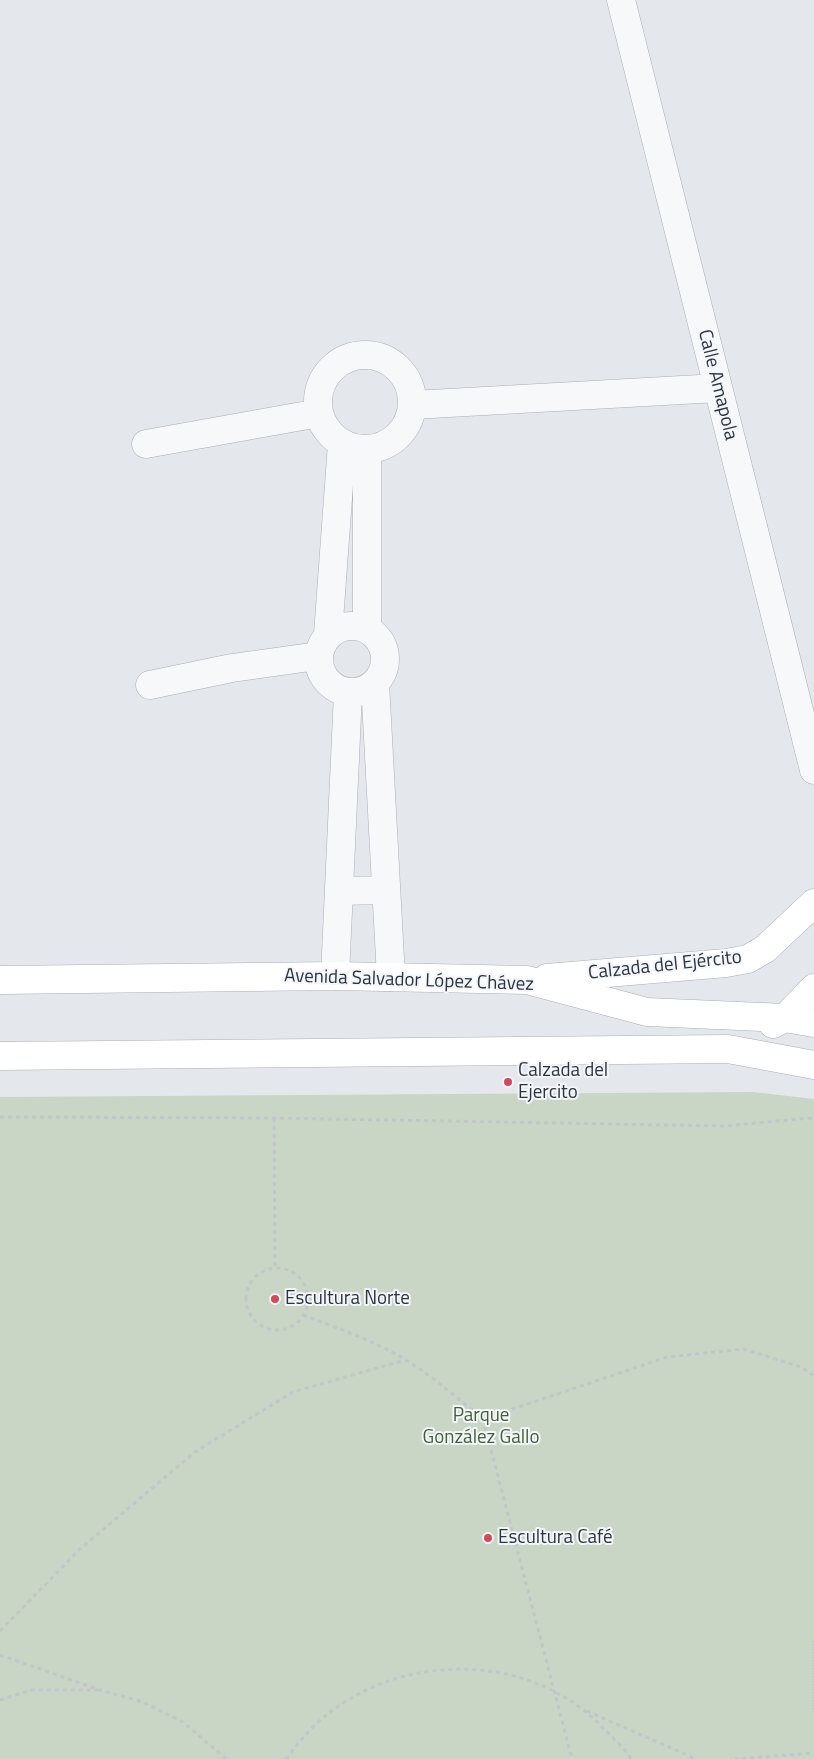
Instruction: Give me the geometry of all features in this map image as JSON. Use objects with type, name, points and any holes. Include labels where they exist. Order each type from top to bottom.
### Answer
[{"type":"main road","name":"Calzada del Ejército","points":[[527,980],[726,963],[748,959],[765,949],[814,903]]},
{"type":"main road","name":"Avenida Salvador López Chávez","points":[[0,980],[335,976],[527,980],[647,1012],[785,1018],[814,1024]]},
{"type":"main road","points":[[728,1049],[785,1018],[814,988]]},
{"type":"main road","points":[[0,1056],[728,1049],[814,1065]]},
{"type":"street","name":"Calle Amapola","points":[[620,0],[814,770]]},
{"type":"street","points":[[372,355],[394,364],[408,382],[412,405],[406,427],[389,443],[354,446],[331,436],[318,413],[318,390],[329,370],[349,357],[372,355]]},
{"type":"street","points":[[412,405],[718,388]]},
{"type":"street","points":[[146,444],[318,413]]},
{"type":"street","points":[[354,446],[367,629]]},
{"type":"street","points":[[150,685],[232,668],[323,645],[340,627],[354,625],[367,629],[379,640],[385,654],[384,670],[375,683],[363,691],[348,692],[332,686],[321,673],[323,645],[354,446]]},
{"type":"street","points":[[375,683],[391,976]]},
{"type":"street","points":[[335,976],[348,692]]},
{"type":"street","points":[[339,891],[386,890]]},
{"type":"path","points":[[0,1117],[274,1118],[725,1126],[809,1118],[814,1120]]},
{"type":"path","points":[[274,1118],[275,1268]]},
{"type":"path","points":[[275,1268],[294,1273],[300,1280],[307,1297],[307,1306],[303,1315],[296,1323],[288,1328],[277,1330],[266,1328],[250,1315],[246,1305],[246,1294],[249,1284],[265,1270],[275,1268]]},
{"type":"path","points":[[303,1315],[353,1334],[405,1359],[443,1386],[483,1419],[552,1690],[572,1759]]},
{"type":"path","points":[[483,1419],[667,1357],[743,1350],[801,1367],[814,1376]]},
{"type":"path","points":[[0,1631],[80,1549],[195,1452],[293,1392],[405,1359]]},
{"type":"path","points":[[814,1641],[814,1712]]},
{"type":"path","points":[[0,1654],[100,1690],[143,1702],[183,1722],[226,1759]]},
{"type":"path","points":[[286,1759],[304,1736],[332,1710],[365,1690],[401,1676],[439,1669],[478,1669],[516,1676],[552,1690],[585,1710],[696,1759]]},
{"type":"path","points":[[0,1700],[32,1690],[100,1690]]},
{"type":"path","points":[[585,1710],[631,1759]]},
{"type":"path","points":[[734,1759],[814,1753]]},
{"type":"green space","name":"Parque González Gallo","points":[[753,1092],[814,1099],[814,1759],[0,1759],[0,1097]]},
{"type":"place","name":"Calzada del Ejercito","points":[[508,1082]]},
{"type":"place","name":"Escultura Norte","points":[[275,1299]]},
{"type":"place","name":"Escultura Café","points":[[488,1538]]}]
